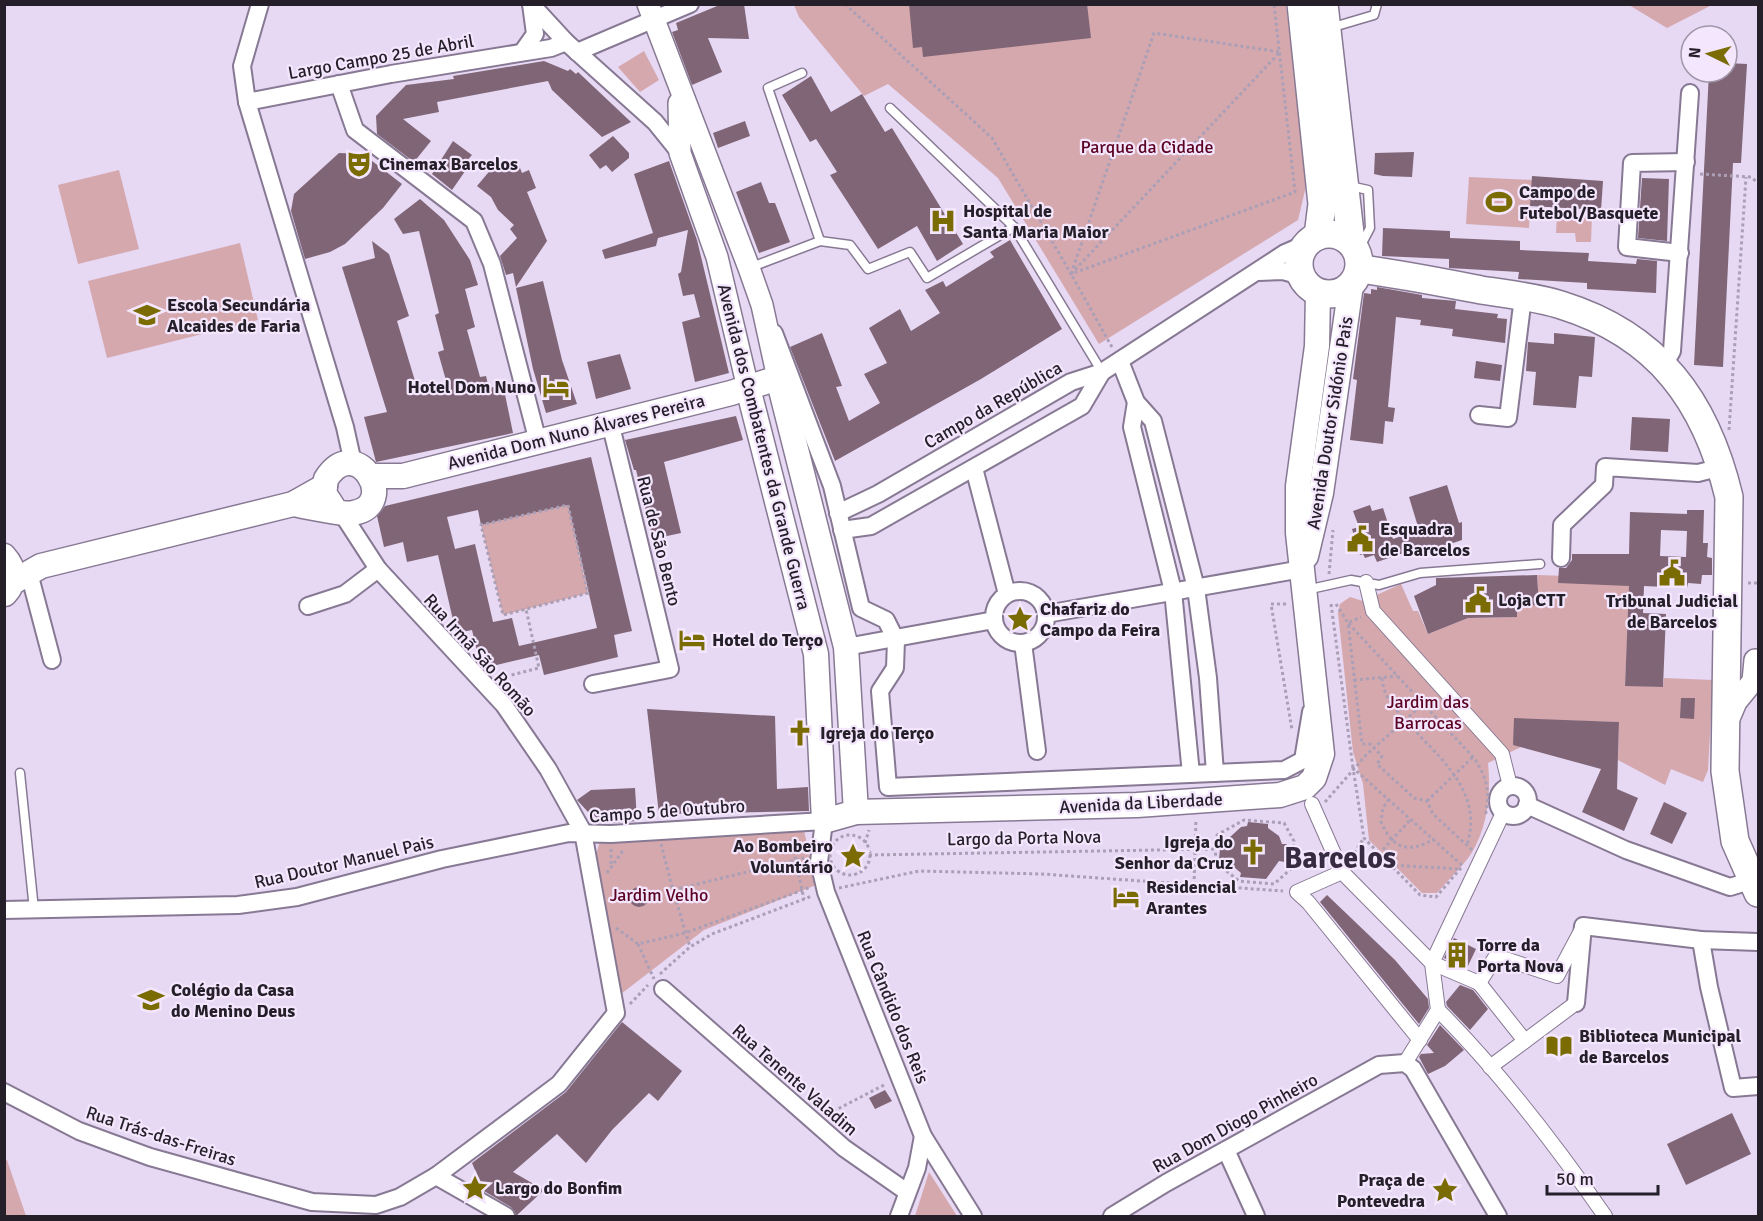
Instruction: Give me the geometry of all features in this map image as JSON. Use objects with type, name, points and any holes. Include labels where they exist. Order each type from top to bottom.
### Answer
[{"type":"main road","name":"Avenida Doutor Sidónio Pais","points":[[1299,588],[1321,493],[1355,262],[1314,17]]},
{"type":"main road","points":[[1314,17],[1322,204],[1313,239],[1299,258],[1310,284],[1336,294],[1355,262]]},
{"type":"main road","points":[[1313,239],[1335,234],[1355,262],[1561,304],[1593,318],[1642,346],[1664,365],[1688,393],[1722,467],[1729,497],[1725,771],[1735,841],[1756,886]]},
{"type":"main road","name":"Avenida Doutor Sidónio Pais","points":[[1299,588],[1298,486],[1317,346],[1310,284]]},
{"type":"main road","name":"Avenida Dom Nuno Álvares Pereira","points":[[17,572],[293,504],[356,495],[403,476],[748,388],[778,378]]},
{"type":"main road","name":"Avenida dos Combatentes da Grande Guerra","points":[[778,378],[845,648],[863,818]]},
{"type":"main road","name":"Avenida dos Combatentes da Grande Guerra","points":[[748,388],[815,653],[824,821]]},
{"type":"main road","name":"Avenida Dom Nuno Álvares Pereira","points":[[293,504],[325,486],[326,479],[335,468],[356,495]]},
{"type":"main road","points":[[325,486],[327,499],[356,495]]},
{"type":"main road","name":"Avenida da Liberdade","points":[[824,821],[1281,795],[1305,787],[1314,778],[1322,754],[1314,667],[1299,588]]},
{"type":"main road","points":[[815,653],[832,666],[845,648]]},
{"type":"street","name":"Rua Irmã São Romão","points":[[260,4],[242,66],[247,102],[345,427],[356,495],[359,541],[378,569],[481,683],[504,705],[548,769],[583,832]]},
{"type":"street","points":[[531,4],[571,47],[655,122],[680,153]]},
{"type":"street","points":[[523,51],[535,34],[531,4]]},
{"type":"street","name":"Largo Campo 25 de Abril","points":[[247,102],[523,51],[571,47],[651,11],[690,4]]},
{"type":"street","name":"Avenida dos Combatentes da Grande Guerra","points":[[651,11],[762,305],[778,378]]},
{"type":"street","name":"Avenida dos Combatentes da Grande Guerra","points":[[676,78],[681,115],[680,153],[717,257],[748,388]]},
{"type":"street","points":[[339,84],[355,130],[474,221],[492,264],[538,442]]},
{"type":"street","points":[[1664,365],[1672,351],[1690,93]]},
{"type":"street","points":[[1680,254],[1627,247],[1629,177],[1632,163],[1686,168]]},
{"type":"street","name":"Campo da República","points":[[838,513],[878,494],[1071,382],[1102,372],[1120,362],[1149,340],[1285,253],[1313,239]]},
{"type":"street","points":[[717,257],[727,250],[745,258],[737,277],[723,280]]},
{"type":"street","points":[[1257,272],[1283,271],[1310,284]]},
{"type":"street","points":[[1479,415],[1508,418],[1523,297]]},
{"type":"street","points":[[762,305],[798,392],[832,486],[861,608],[886,620],[896,639],[895,668],[880,692],[888,787],[1284,770],[1303,760],[1311,715],[1314,667]]},
{"type":"street","points":[[1120,362],[1136,402],[1153,421],[1196,588],[1208,678],[1215,773]]},
{"type":"street","points":[[842,530],[871,526],[1082,406],[1102,372]]},
{"type":"street","points":[[778,378],[798,392]]},
{"type":"street","points":[[1136,402],[1132,427],[1173,591],[1184,682],[1191,774]]},
{"type":"street","name":"Rua de São Bento","points":[[593,684],[670,669],[610,422]]},
{"type":"street","points":[[1561,558],[1562,525],[1604,485],[1605,467],[1698,473],[1722,467]]},
{"type":"street","points":[[974,468],[1007,594]]},
{"type":"street","points":[[1152,500],[1172,493]]},
{"type":"street","points":[[308,606],[345,594],[378,569]]},
{"type":"street","points":[[17,572],[52,660]]},
{"type":"street","points":[[1366,582],[1374,611],[1502,754],[1510,786]]},
{"type":"street","points":[[1046,614],[1196,588],[1299,588]]},
{"type":"street","points":[[1017,591],[1036,596],[1046,614],[1045,624],[1040,633],[1023,643],[1003,638],[993,620],[999,601],[1007,594],[1017,591]]},
{"type":"street","points":[[845,648],[993,620]]},
{"type":"street","points":[[1727,639],[1756,659]]},
{"type":"street","points":[[1023,643],[1037,751]]},
{"type":"street","points":[[1753,681],[1735,690],[1725,672],[1734,659],[1756,659]]},
{"type":"street","points":[[1725,729],[1736,702],[1753,681],[1756,659]]},
{"type":"street","points":[[1184,682],[1208,678]]},
{"type":"street","points":[[1109,779],[1109,806]]},
{"type":"street","points":[[1510,786],[1524,791],[1527,806]]},
{"type":"street","points":[[1510,786],[1500,792],[1499,809],[1508,816],[1520,814],[1527,806]]},
{"type":"street","points":[[1312,804],[1342,872],[1432,963],[1479,983],[1525,1041]]},
{"type":"street","points":[[1527,806],[1626,850],[1730,888],[1756,886]]},
{"type":"street","points":[[1503,813],[1432,963],[1438,1010],[1490,1067],[1570,1167],[1605,1216]]},
{"type":"street","points":[[824,821],[819,862],[824,890]]},
{"type":"street","name":"Campo 5 de Outubro","points":[[623,1009],[583,832],[656,840],[824,821]]},
{"type":"street","name":"Rua Doutor Manuel Pais","points":[[4,910],[250,904],[297,897],[442,859],[569,832],[583,832]]},
{"type":"street","points":[[1342,872],[1297,892],[1308,902],[1420,1040]]},
{"type":"street","name":"Rua Cândido dos Reis","points":[[824,890],[923,1136],[973,1216]]},
{"type":"street","points":[[1479,983],[1496,956],[1557,976],[1583,927]]},
{"type":"street","points":[[1583,927],[1701,940],[1758,942]]},
{"type":"street","points":[[1490,1067],[1576,1003],[1583,927]]},
{"type":"street","points":[[1701,940],[1709,987],[1733,1088],[1758,1086]]},
{"type":"street","name":"Rua Tenente Valadim","points":[[658,984],[844,1148],[908,1192]]},
{"type":"street","points":[[353,1216],[400,1197],[436,1176],[559,1084],[623,1009]]},
{"type":"street","points":[[1438,1010],[1406,1062],[1413,1069],[1498,1216]]},
{"type":"street","name":"Rua Dom Diogo Pinheiro","points":[[1112,1216],[1379,1065],[1406,1062]]},
{"type":"street","name":"Rua Trás-das-Freiras","points":[[4,1092],[79,1131],[150,1157],[322,1208]]},
{"type":"street","points":[[899,1216],[917,1168],[923,1136]]},
{"type":"street","points":[[1226,1150],[1256,1216]]},
{"type":"street","points":[[436,1176],[506,1216]]},
{"type":"street","points":[[889,1216],[908,1192]]},
{"type":"street","points":[[322,1208],[376,1205]]},
{"type":"lane","points":[[1314,17],[1374,15],[1377,4]]},
{"type":"lane","points":[[802,73],[768,88],[820,241]]},
{"type":"lane","points":[[890,108],[1014,227],[1102,372]]},
{"type":"lane","points":[[745,258],[820,241],[850,245],[868,269],[910,252],[927,278],[1014,227]]},
{"type":"lane","points":[[1299,588],[1351,580],[1379,585],[1420,573],[1540,564]]},
{"type":"lane","points":[[20,773],[34,910]]},
{"type":"path","points":[[845,4],[992,138],[1120,362]]},
{"type":"path","points":[[1071,274],[1295,192],[1274,4]]},
{"type":"path","points":[[1071,274],[1154,33],[1280,52]]},
{"type":"path","points":[[1071,274],[1280,52]]},
{"type":"path","points":[[1686,168],[1751,177],[1758,183]]},
{"type":"path","points":[[1722,467],[1729,429],[1746,177]]},
{"type":"path","points":[[568,505],[588,593],[526,609],[503,615],[481,525],[568,505]]},
{"type":"path","points":[[1292,733],[1271,602],[1299,588]]},
{"type":"path","points":[[1331,604],[1364,838],[1420,895],[1436,897],[1474,852],[1477,844]]},
{"type":"path","points":[[1336,604],[1347,623],[1473,757],[1485,775],[1489,802],[1484,818]]},
{"type":"path","points":[[481,683],[539,668],[526,609]]},
{"type":"path","points":[[1347,623],[1362,744],[1371,744],[1375,748],[1382,756],[1377,764],[1414,798],[1427,801]]},
{"type":"path","points":[[1354,680],[1397,676]]},
{"type":"path","points":[[1382,678],[1387,700],[1466,790],[1472,812],[1472,830],[1467,845]]},
{"type":"path","points":[[1353,768],[1424,704]]},
{"type":"path","points":[[1427,801],[1473,757]]},
{"type":"path","points":[[1353,768],[1434,840],[1461,868]]},
{"type":"path","points":[[1389,799],[1383,808],[1381,822],[1392,840],[1408,848],[1420,848],[1434,840]]},
{"type":"path","points":[[1427,801],[1433,814],[1474,852]]},
{"type":"path","points":[[851,875],[866,866],[870,855],[865,843],[863,818]]},
{"type":"path","points":[[1194,885],[1196,819]]},
{"type":"path","points":[[1379,854],[1410,819]]},
{"type":"path","points":[[1244,820],[1284,823],[1294,841],[1292,868],[1274,884],[1239,881],[1215,862],[1216,849],[1217,835],[1244,820]]},
{"type":"path","points":[[798,834],[790,835],[804,899]]},
{"type":"path","points":[[851,875],[834,868],[830,856],[833,844],[849,835],[865,843]]},
{"type":"path","points":[[1342,872],[1364,838]]},
{"type":"path","points":[[672,843],[656,840],[690,947]]},
{"type":"path","points":[[611,841],[611,866]]},
{"type":"path","points":[[602,882],[625,849],[632,847]]},
{"type":"path","name":"Largo da Porta Nova","points":[[870,855],[1216,849]]},
{"type":"path","points":[[1293,853],[1334,855]]},
{"type":"path","points":[[673,890],[809,857]]},
{"type":"path","points":[[1389,865],[1461,868]]},
{"type":"path","points":[[638,944],[685,933],[802,890],[824,890],[919,871],[1042,874],[1297,892]]},
{"type":"path","points":[[851,875],[853,885]]},
{"type":"path","points":[[623,1009],[658,984],[690,947],[712,934],[824,890]]},
{"type":"path","points":[[610,923],[638,944],[658,984]]},
{"type":"path","points":[[813,1122],[872,1091]]},
{"type":"green space","name":"Parque da Cidade","points":[[794,5],[1286,5],[1307,182],[1298,220],[1099,344],[998,178],[888,84],[864,96],[799,17]]},
{"type":"green space","points":[[1629,5],[1712,5],[1667,28]]},
{"type":"green space","points":[[644,51],[659,80],[640,92],[618,67]]},
{"type":"green space","points":[[119,170],[139,249],[78,264],[58,185]]},
{"type":"green space","name":"Campo de Futebol/Basquete","points":[[1469,177],[1532,180],[1529,228],[1466,224]]},
{"type":"green space","points":[[1557,215],[1592,215],[1591,242],[1576,242],[1575,233],[1556,233]]},
{"type":"green space","points":[[240,243],[258,320],[107,358],[88,281]]},
{"type":"green space","points":[[568,505],[588,593],[503,615],[481,525]]},
{"type":"green space","name":"Jardim das Barrocas","points":[[1537,575],[1630,578],[1625,685],[1663,687],[1664,678],[1713,680],[1708,770],[1703,782],[1671,769],[1665,785],[1618,760],[1619,722],[1515,719],[1521,747],[1488,763],[1487,810],[1477,844],[1437,893],[1422,893],[1369,840],[1363,784],[1353,752],[1338,613],[1340,604],[1350,597],[1363,601],[1401,584],[1413,611],[1418,611],[1428,634],[1468,618],[1516,617],[1517,607],[1539,605]]},
{"type":"green space","name":"Jardim Velho","points":[[803,826],[816,885],[704,930],[621,994],[595,858],[600,841],[672,839]]},
{"type":"green space","points":[[4,1159],[7,1160],[26,1216],[5,1216]]},
{"type":"green space","points":[[929,1172],[957,1216],[915,1216]]},
{"type":"building","points":[[722,4],[744,4],[749,39],[708,38],[722,72],[692,85],[672,32],[678,30],[676,23]]},
{"type":"building","points":[[909,4],[1087,4],[1091,38],[923,57],[922,47],[913,48]]},
{"type":"building","points":[[544,61],[568,71],[570,69],[576,74],[578,72],[631,122],[602,137],[552,90],[548,81],[437,102],[439,112],[403,119],[431,141],[414,162],[377,134],[376,116],[406,85],[454,79],[453,76]]},
{"type":"building","points":[[1739,64],[1747,64],[1741,163],[1733,163],[1723,367],[1694,365],[1708,84],[1739,84]]},
{"type":"building","points":[[811,76],[831,112],[862,94],[885,132],[892,128],[963,244],[937,261],[917,226],[878,249],[830,175],[837,172],[816,139],[810,142],[782,95]]},
{"type":"building","points":[[745,121],[750,136],[718,148],[713,133]]},
{"type":"building","points":[[613,136],[629,153],[629,158],[612,172],[606,165],[600,169],[589,155]]},
{"type":"building","points":[[453,141],[472,155],[464,164],[468,167],[452,190],[432,174]]},
{"type":"building","points":[[1414,152],[1412,177],[1374,174],[1375,153]]},
{"type":"building","points":[[339,153],[363,154],[402,184],[383,208],[345,244],[330,252],[305,259],[291,211],[294,194]]},
{"type":"building","points":[[498,161],[518,163],[522,173],[529,170],[536,188],[527,192],[547,241],[516,287],[513,273],[506,275],[500,256],[517,238],[510,229],[514,225],[498,210],[491,197],[477,186]]},
{"type":"building","points":[[669,161],[697,240],[729,373],[695,382],[682,322],[700,317],[694,294],[683,296],[678,274],[681,272],[688,230],[658,238],[656,246],[605,259],[602,250],[653,233],[634,174]]},
{"type":"building","points":[[1532,176],[1603,181],[1601,210],[1530,206]]},
{"type":"building","points":[[1642,178],[1669,179],[1667,241],[1638,238]]},
{"type":"building","points":[[761,182],[769,203],[775,203],[790,242],[759,253],[736,192]]},
{"type":"building","points":[[420,199],[444,220],[470,260],[478,285],[465,289],[475,327],[467,330],[480,377],[486,376],[489,388],[503,385],[513,433],[376,462],[364,417],[387,412],[342,267],[375,258],[372,241],[389,254],[409,316],[397,321],[418,391],[447,384],[438,352],[444,350],[435,315],[439,313],[419,231],[403,234],[394,219]]},
{"type":"building","points":[[1383,228],[1450,231],[1450,238],[1520,241],[1520,250],[1589,253],[1588,261],[1636,264],[1637,259],[1657,261],[1656,293],[1587,289],[1587,283],[1518,279],[1519,272],[1449,268],[1449,259],[1382,256]]},
{"type":"building","points":[[1010,240],[1062,329],[981,379],[835,461],[790,347],[822,333],[842,386],[836,387],[849,421],[880,403],[864,374],[887,363],[869,328],[900,309],[911,331],[940,313],[925,290],[943,281],[946,287],[994,257],[990,252]]},
{"type":"building","points":[[543,281],[562,360],[577,404],[546,413],[533,369],[516,288]]},
{"type":"building","points":[[1377,287],[1422,295],[1422,298],[1456,301],[1455,309],[1498,314],[1497,318],[1507,319],[1505,343],[1452,336],[1453,329],[1420,325],[1421,320],[1396,317],[1388,407],[1395,408],[1393,422],[1385,421],[1383,444],[1350,440],[1357,380],[1353,379],[1364,293],[1371,294],[1371,289],[1377,290]]},
{"type":"building","points":[[1554,333],[1595,337],[1592,377],[1579,376],[1576,408],[1533,405],[1536,372],[1526,371],[1528,342],[1554,344]]},
{"type":"building","points":[[620,354],[631,389],[596,399],[587,362]]},
{"type":"building","points":[[1476,361],[1502,365],[1500,381],[1474,378]]},
{"type":"building","points":[[736,416],[743,440],[664,462],[681,533],[653,539],[636,470],[634,470],[625,440]]},
{"type":"building","points":[[1632,417],[1670,419],[1668,452],[1630,450]]},
{"type":"building","points":[[591,457],[632,631],[614,635],[618,657],[544,675],[539,655],[484,668],[480,664],[472,630],[456,633],[438,555],[407,562],[403,542],[384,547],[377,516],[385,506]],"holes":[[[568,505],[597,628],[519,646],[512,618],[493,622],[475,544],[455,549],[447,517],[478,510],[481,525]]]},
{"type":"building","points":[[1447,485],[1459,523],[1462,522],[1462,540],[1426,552],[1424,546],[1377,562],[1374,555],[1365,558],[1363,554],[1360,555],[1352,529],[1359,527],[1353,511],[1370,505],[1372,511],[1383,508],[1393,539],[1419,530],[1409,497]]},
{"type":"building","points":[[1687,510],[1704,510],[1703,543],[1708,543],[1707,557],[1712,558],[1712,575],[1702,575],[1701,584],[1688,583],[1687,588],[1644,586],[1643,613],[1666,614],[1663,687],[1625,686],[1629,586],[1558,583],[1559,568],[1566,568],[1572,560],[1572,554],[1629,554],[1630,512],[1687,514]],"holes":[[[1661,530],[1687,531],[1686,557],[1660,556]]]},
{"type":"building","name":"Loja CTT","points":[[1537,575],[1539,605],[1517,607],[1517,617],[1468,618],[1428,634],[1414,596],[1436,585],[1436,578]]},
{"type":"building","points":[[1681,698],[1695,698],[1694,719],[1680,718]]},
{"type":"building","points":[[647,709],[775,716],[777,789],[808,787],[809,811],[659,814]]},
{"type":"building","points":[[1514,718],[1619,722],[1617,789],[1638,798],[1624,831],[1582,812],[1601,769],[1513,745]]},
{"type":"building","points":[[635,788],[637,821],[610,823],[588,812],[577,800],[591,790]]},
{"type":"building","points":[[1664,802],[1687,813],[1672,844],[1650,834]]},
{"type":"building","name":"Igreja do Senhor da Cruz","points":[[1248,822],[1268,824],[1268,828],[1279,836],[1282,844],[1287,844],[1285,862],[1279,861],[1266,879],[1240,877],[1241,873],[1226,860],[1219,859],[1221,838],[1229,838],[1241,827],[1247,826]]},
{"type":"building","points":[[639,887],[646,890],[649,897],[646,904],[639,907],[632,904],[629,897],[632,890]]},
{"type":"building","points":[[1327,895],[1395,960],[1428,999],[1429,1008],[1419,1024],[1320,902]]},
{"type":"building","name":"Torre da Porta Nova","points":[[1454,938],[1476,949],[1467,968],[1444,958]]},
{"type":"building","points":[[1460,985],[1473,990],[1488,1009],[1470,1030],[1447,1006],[1446,1002]]},
{"type":"building","points":[[622,1022],[682,1071],[658,1101],[649,1093],[612,1130],[586,1163],[557,1134],[513,1172],[544,1190],[516,1216],[511,1207],[484,1191],[472,1163],[566,1092]]},
{"type":"building","points":[[1440,1025],[1464,1050],[1445,1066],[1428,1074],[1419,1057],[1421,1054],[1434,1053],[1427,1045]]},
{"type":"building","points":[[885,1090],[892,1101],[875,1109],[869,1098]]},
{"type":"building","points":[[1732,1113],[1751,1154],[1686,1185],[1667,1144]]},
{"type":"place","name":"Cinemax Barcelos","points":[[359,164]]},
{"type":"place","name":"Campo de Futebol/Basquete","points":[[1499,202]]},
{"type":"place","name":"Hospital de Santa Maria Maior","points":[[943,221]]},
{"type":"place","name":"Escola Secundária Alcaides de Faria","points":[[147,315]]},
{"type":"place","name":"Hotel Dom Nuno","points":[[556,387]]},
{"type":"place","name":"Esquadra de Barcelos","points":[[1360,539]]},
{"type":"place","name":"Tribunal Judicial de Barcelos","points":[[1672,573]]},
{"type":"place","name":"Loja CTT","points":[[1478,600]]},
{"type":"place","name":"Chafariz do Campo da Feira","points":[[1020,619]]},
{"type":"place","name":"Hotel do Terço","points":[[692,640]]},
{"type":"place","name":"Igreja do Terço","points":[[800,733]]},
{"type":"place","name":"Igreja do Senhor da Cruz","points":[[1253,852]]},
{"type":"place","name":"Ao Bombeiro Voluntário","points":[[853,856]]},
{"type":"place","name":"Residencial Arantes","points":[[1126,897]]},
{"type":"place","name":"Torre da Porta Nova","points":[[1457,955]]},
{"type":"place","name":"Colégio da Casa do Menino Deus","points":[[151,1000]]},
{"type":"place","name":"Biblioteca Municipal de Barcelos","points":[[1559,1046]]},
{"type":"place","name":"Largo do Bonfim","points":[[475,1188]]},
{"type":"place","name":"Praça de Pontevedra","points":[[1445,1190]]},
{"type":"district","name":"Barcelos","points":[[1340,858]]}]
